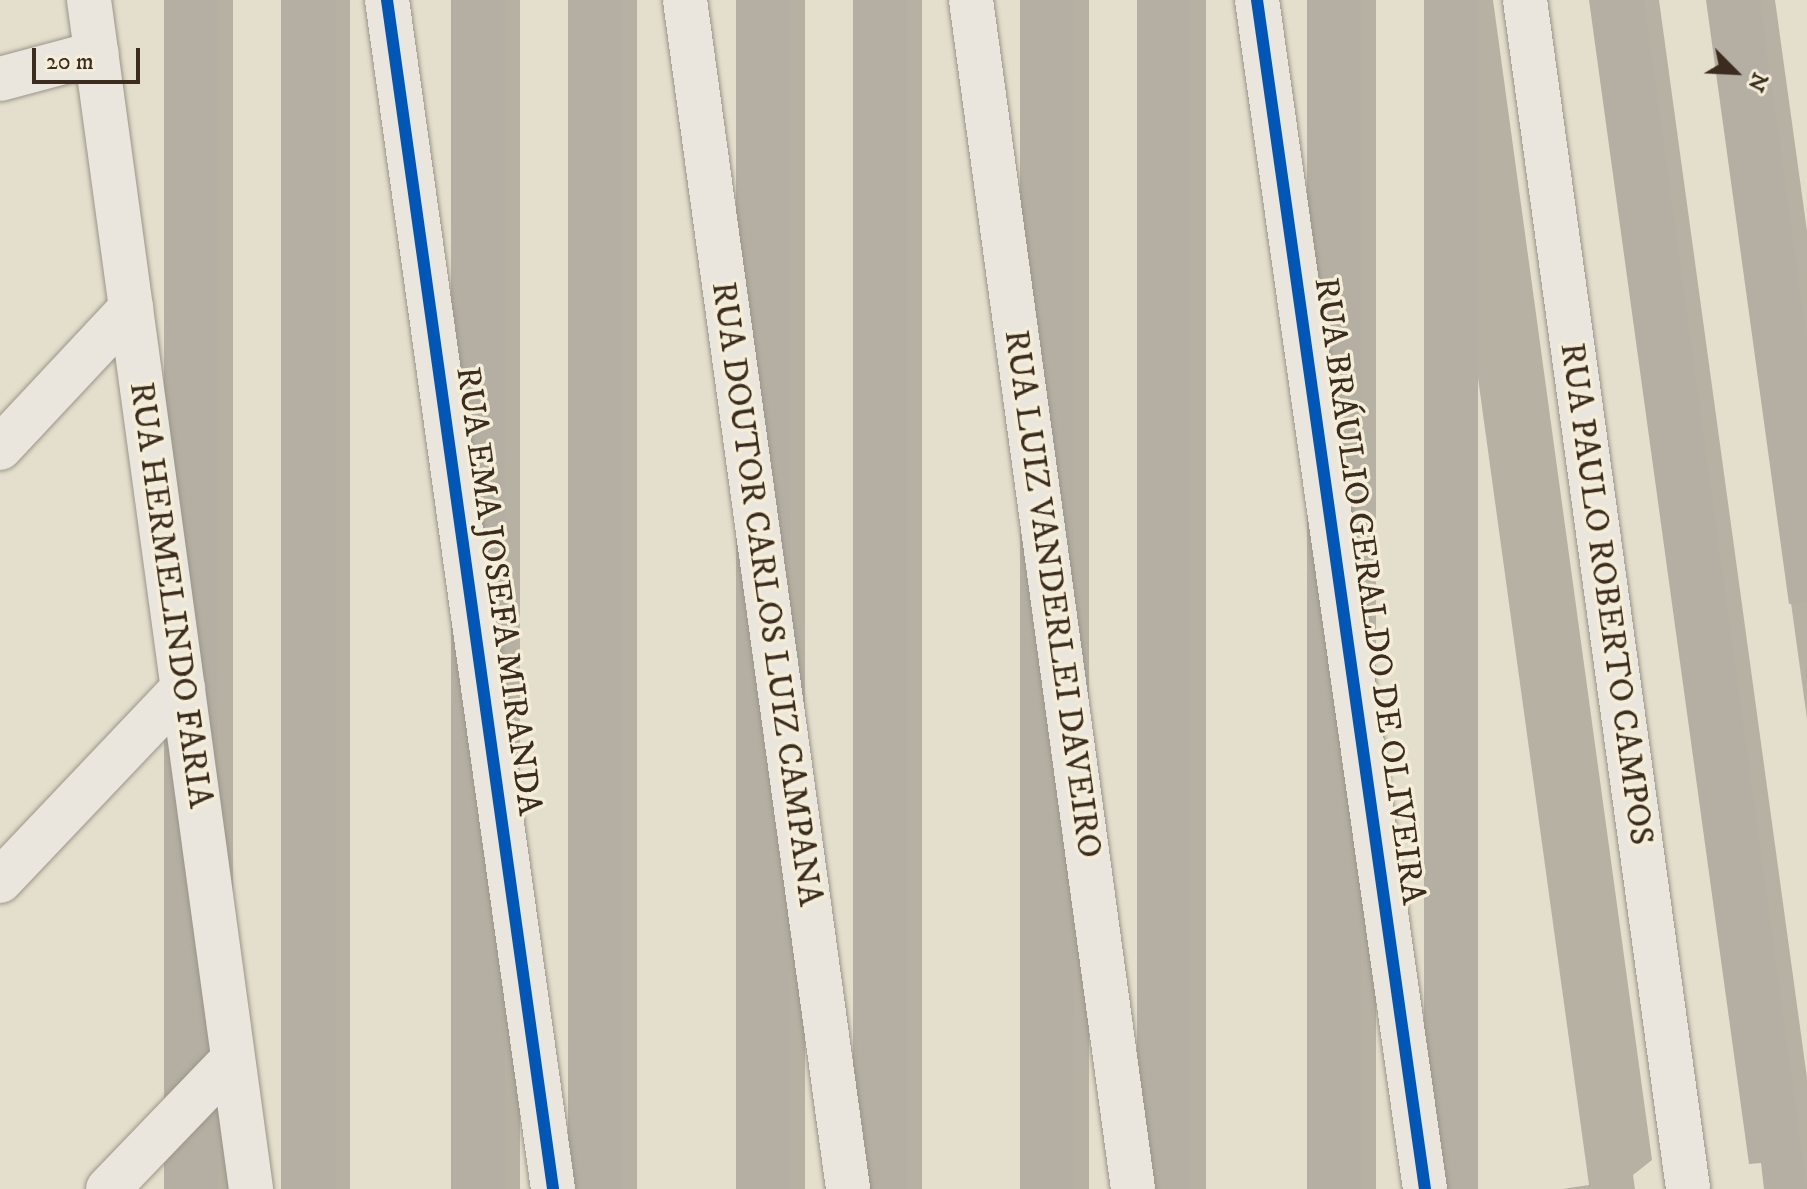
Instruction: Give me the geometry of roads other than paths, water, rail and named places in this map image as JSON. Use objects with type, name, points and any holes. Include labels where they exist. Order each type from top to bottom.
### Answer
[{"type":"street","name":"RUA HERMELINDO FARIA","points":[[89,0],[251,1189]]},
{"type":"street","name":"RUA EMA JOSEFA MIRANDA","points":[[387,0],[553,1189]]},
{"type":"street","name":"RUA DOUTOR CARLOS LUIZ CAMPANA","points":[[685,0],[848,1189]]},
{"type":"street","name":"RUA LUIZ VANDERLEI DAVEIRO","points":[[971,0],[1133,1189]]},
{"type":"street","name":"RUA BRÁULIO GERALDO DE OLIVEIRA","points":[[1257,0],[1425,1189]]},
{"type":"street","name":"RUA PAULO ROBERTO CAMPOS","points":[[1525,0],[1688,1189]]},
{"type":"street","points":[[0,79],[97,53]]},
{"type":"street","points":[[0,448],[131,308]]},
{"type":"street","points":[[0,881],[183,688]]},
{"type":"street","points":[[108,1189],[233,1059]]}]
